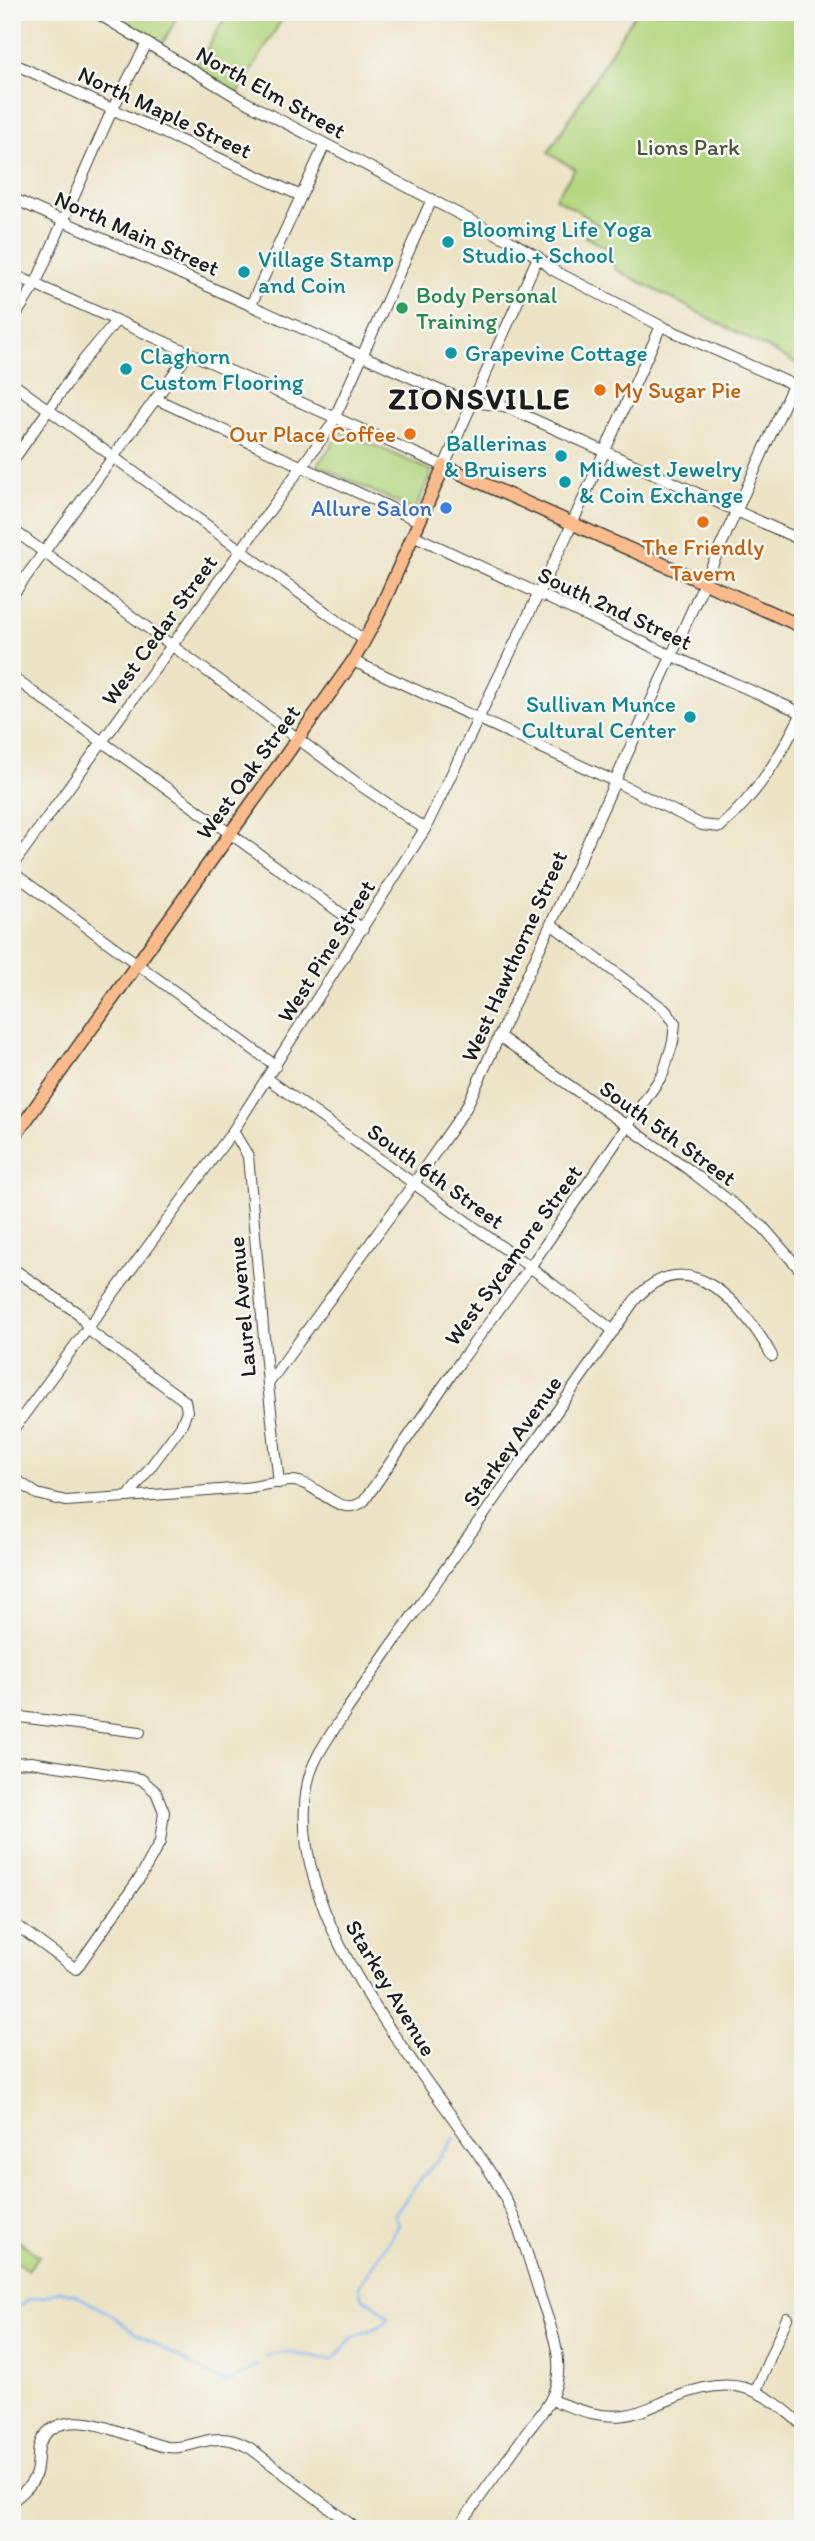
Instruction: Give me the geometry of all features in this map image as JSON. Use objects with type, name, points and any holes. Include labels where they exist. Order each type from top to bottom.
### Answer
[{"type":"main road","name":"West Oak Street","points":[[12,1140],[353,662],[444,466]]},
{"type":"main road","points":[[444,466],[803,627]]},
{"type":"street","name":"North Elm Street","points":[[95,12],[201,76],[538,257],[553,270],[661,326],[798,387]]},
{"type":"street","points":[[12,321],[35,285],[112,110],[146,45]]},
{"type":"street","name":"North Maple Street","points":[[12,63],[301,196]]},
{"type":"street","points":[[251,305],[325,144]]},
{"type":"street","name":"North Main Street","points":[[12,198],[441,391],[473,402],[504,406],[803,541]]},
{"type":"street","name":"West Cedar Street","points":[[12,866],[335,417],[432,199]]},
{"type":"street","name":"West Oak Street","points":[[444,466],[538,257]]},
{"type":"street","points":[[12,274],[444,466]]},
{"type":"street","points":[[12,463],[82,362],[116,321]]},
{"type":"street","name":"West Pine Street","points":[[12,1431],[233,1131],[425,829],[572,523],[661,326]]},
{"type":"street","points":[[12,596],[189,353]]},
{"type":"street","points":[[12,383],[364,640]]},
{"type":"street","name":"West Hawthorne Street","points":[[268,1384],[466,1108],[736,511],[798,387]]},
{"type":"street","points":[[156,399],[419,520]]},
{"type":"street","points":[[12,529],[357,783],[425,829]]},
{"type":"street","name":"South 2nd Street","points":[[413,535],[670,655],[802,712]]},
{"type":"street","points":[[353,662],[614,780],[702,825],[720,827],[738,812],[779,759],[802,712]]},
{"type":"street","points":[[12,677],[363,929]]},
{"type":"street","points":[[12,872],[276,1066]]},
{"type":"street","name":"West Sycamore Street","points":[[279,1483],[301,1483],[341,1506],[357,1506],[364,1501],[663,1074],[673,1042],[675,1023],[665,1010],[551,924]]},
{"type":"street","name":"South 5th Street","points":[[499,1036],[628,1126],[764,1227],[803,1273]]},
{"type":"street","name":"South 6th Street","points":[[268,1079],[530,1267],[614,1331]]},
{"type":"street","name":"Laurel Avenue","points":[[233,1131],[248,1156],[279,1483]]},
{"type":"street","points":[[12,1268],[79,1314],[96,1336],[185,1401],[187,1411],[181,1426],[128,1497]]},
{"type":"street","name":"Starkey Avenue","points":[[457,2529],[551,2400],[559,2373],[555,2340],[520,2231],[494,2178],[387,2023],[346,1956],[329,1922],[314,1881],[306,1840],[307,1784],[315,1760],[341,1719],[634,1301],[653,1282],[684,1275],[703,1280],[719,1290],[758,1330],[772,1356]]},
{"type":"street","points":[[12,1477],[37,1494],[66,1502],[248,1488],[279,1483]]},
{"type":"street","points":[[12,1716],[140,1732]]},
{"type":"street","points":[[12,1763],[31,1762],[141,1779],[156,1792],[164,1812],[160,1842],[141,1876],[76,1969],[12,1922]]},
{"type":"street","points":[[756,2390],[787,2318]]},
{"type":"street","points":[[551,2400],[594,2414],[612,2416],[639,2412],[691,2390],[724,2385],[756,2390],[774,2400],[803,2426]]},
{"type":"street","points":[[12,2502],[32,2482],[38,2445],[47,2432],[58,2424],[80,2421],[167,2447],[186,2448],[212,2439],[231,2440],[250,2448],[357,2529]]},
{"type":"green space","points":[[101,12],[180,12],[159,50]]},
{"type":"green space","points":[[228,12],[286,12],[238,94],[195,69]]},
{"type":"green space","name":"Lions Park","points":[[636,12],[803,12],[803,367],[615,269],[607,248],[585,237],[597,225],[555,198],[575,169],[548,153]]},
{"type":"green space","points":[[342,431],[432,471],[415,511],[317,465]]},
{"type":"green space","points":[[12,2236],[39,2256],[28,2270],[12,2259]]},
{"type":"waterway","points":[[266,2358],[290,2353],[333,2360],[353,2337],[383,2325],[389,2318],[373,2303],[362,2298],[359,2286],[399,2225],[395,2214],[454,2138]]},
{"type":"waterway","points":[[12,2312],[29,2299],[45,2297],[59,2291],[76,2295],[113,2316],[135,2333],[223,2382],[229,2382],[258,2365]]},
{"type":"place","name":"Blooming Life Yoga Studio + School","points":[[448,242]]},
{"type":"place","name":"Village Stamp and Coin","points":[[244,272]]},
{"type":"place","name":"Body Personal Training","points":[[402,308]]},
{"type":"place","name":"Grapevine Cottage","points":[[451,353]]},
{"type":"place","name":"Claghorn Custom Flooring","points":[[126,369]]},
{"type":"place","name":"My Sugar Pie","points":[[600,390]]},
{"type":"place","name":"Our Place Coffee","points":[[410,434]]},
{"type":"place","name":"Ballerinas & Bruisers","points":[[561,456]]},
{"type":"place","name":"Midwest Jewelry & Coin Exchange","points":[[565,482]]},
{"type":"place","name":"Allure Salon","points":[[446,508]]},
{"type":"place","name":"The Friendly Tavern","points":[[703,522]]},
{"type":"place","name":"Sullivan Munce Cultural Center","points":[[690,717]]},
{"type":"district","name":"ZIONSVILLE","points":[[480,398]]}]
